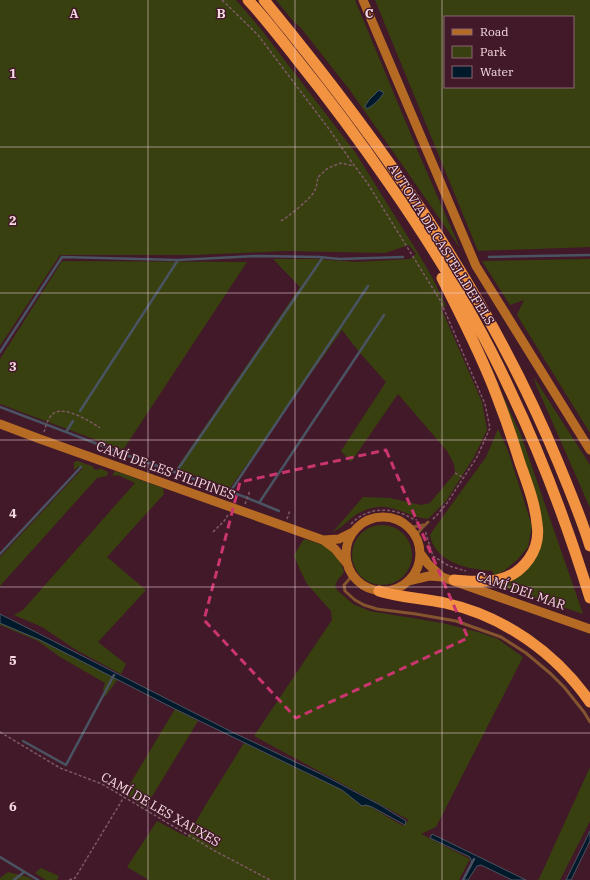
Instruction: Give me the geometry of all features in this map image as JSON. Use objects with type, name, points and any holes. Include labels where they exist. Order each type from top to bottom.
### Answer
[{"type":"highway","name":"AUTOVIA DE CASTELLDEFELS","points":[[248,0],[299,61],[370,156],[411,216],[465,303],[510,389],[533,441],[575,550],[590,598]]},
{"type":"highway","name":"AUTOVIA DE CASTELLDEFELS","points":[[264,0],[354,113],[424,212],[456,263],[524,384],[548,436],[590,546]]},
{"type":"highway","points":[[411,216],[431,259],[465,324],[496,393],[534,505],[538,526],[536,544],[530,558],[513,575],[499,580],[490,581],[454,580]]},
{"type":"highway","points":[[379,591],[401,597],[432,600],[445,603],[496,621],[517,632],[540,649],[571,677],[590,702]]},
{"type":"main road","points":[[363,0],[476,266],[590,450]]},
{"type":"main road","name":"CAMÍ DE LES FILIPINES","points":[[0,424],[323,540]]},
{"type":"main road","points":[[378,518],[398,520],[408,528],[415,537],[419,548],[420,560],[416,571],[408,581],[400,587],[379,591],[366,587],[358,580],[353,575],[348,564],[335,549],[323,540],[339,539],[352,529],[378,518]]},
{"type":"main road","points":[[348,564],[347,546],[352,529]]},
{"type":"main road","name":"CAMÍ DEL MAR","points":[[420,553],[428,564],[442,576]]},
{"type":"main road","name":"CAMÍ DEL MAR","points":[[408,581],[429,576],[442,576],[590,629]]},
{"type":"lane","points":[[415,537],[428,522]]},
{"type":"lane","points":[[408,528],[425,525]]},
{"type":"lane","points":[[353,575],[344,585],[345,591],[354,600],[364,605],[377,609],[456,621],[501,638],[520,649],[564,687],[590,722]]},
{"type":"path","points":[[222,0],[258,35],[329,129],[372,191],[440,300],[485,404],[490,428],[477,457],[447,503],[437,515],[428,522]]},
{"type":"path","points":[[281,221],[288,217],[313,194],[317,186],[318,177],[328,168],[341,163],[354,166]]},
{"type":"path","points":[[45,428],[53,413],[60,411],[68,412],[91,422],[100,428]]},
{"type":"path","points":[[125,455],[128,448]]},
{"type":"path","points":[[455,474],[464,478]]},
{"type":"path","points":[[246,501],[249,495],[249,490]]},
{"type":"path","points":[[213,532],[226,519],[231,507]]},
{"type":"path","points":[[352,529],[356,518],[376,510],[387,510],[404,514],[413,519],[422,521],[428,529],[426,534],[433,556],[449,566],[471,572]]},
{"type":"path","name":"CAMÍ DE LES XAUXES","points":[[0,732],[60,768],[102,784],[215,851],[270,880]]},
{"type":"path","points":[[69,880],[75,878],[124,798]]},
{"type":"highlighted area","points":[[386,450],[468,638],[296,718],[204,620],[240,482]]},
{"type":"green space","points":[[0,0],[236,0],[260,28],[355,152],[418,253],[446,306],[441,308],[482,402],[487,430],[474,457],[446,501],[428,519],[388,507],[371,508],[357,514],[333,532],[363,497],[390,498],[421,505],[430,503],[455,473],[454,464],[447,451],[398,394],[351,462],[341,451],[386,382],[342,330],[230,488],[176,469],[300,287],[273,259],[316,259],[356,262],[410,259],[416,254],[409,245],[385,253],[286,251],[194,255],[60,255],[0,346]]},
{"type":"green space","points":[[276,0],[355,0],[460,248],[349,89],[301,28],[294,22]]},
{"type":"green space","points":[[375,0],[590,0],[590,247],[478,251]]},
{"type":"green space","points":[[590,259],[590,433],[517,315],[524,300],[510,305],[482,261]]},
{"type":"green space","points":[[62,261],[247,262],[123,450],[0,404],[0,359]]},
{"type":"green space","points":[[487,361],[521,435],[583,614],[500,586],[515,578],[540,547]]},
{"type":"green space","points":[[533,376],[590,465],[590,508],[537,387]]},
{"type":"green space","points":[[498,429],[508,451],[532,526],[528,547],[517,560],[504,571],[494,575],[492,571],[463,566],[445,558],[433,545],[430,535],[486,457]]},
{"type":"green space","points":[[78,461],[94,467],[93,469],[99,470],[100,468],[108,472],[107,476],[97,478],[0,586],[0,557],[83,468],[78,467],[74,470],[74,462]]},
{"type":"green space","points":[[115,471],[163,488],[164,494],[107,557],[146,590],[98,642],[126,664],[121,674],[78,651],[42,627],[14,615],[23,610],[135,483],[118,475],[112,476]]},
{"type":"green space","points":[[382,525],[399,530],[407,538],[412,555],[407,572],[399,580],[382,585],[365,580],[357,572],[352,555],[357,538],[365,530]]},
{"type":"green space","points":[[304,539],[326,547],[338,558],[344,572],[337,581],[335,587],[353,604],[370,611],[442,623],[478,632],[498,639],[523,657],[436,827],[421,834],[470,859],[459,880],[149,880],[127,867],[157,821],[187,837],[244,743],[342,790],[403,826],[409,820],[254,736],[332,620],[331,611],[307,584],[294,555]]},
{"type":"green space","points":[[0,618],[118,679],[105,697],[103,689],[105,683],[60,657],[38,641],[0,625]]},
{"type":"green space","points":[[175,709],[198,721],[145,808],[124,794]]},
{"type":"green space","points":[[590,767],[590,821],[560,880],[537,880],[539,879]]},
{"type":"green space","points":[[41,868],[59,876],[57,880],[46,880],[35,873]]},
{"type":"green space","points":[[8,872],[28,877],[33,880],[0,880],[0,878]]},
{"type":"water","points":[[379,90],[384,93],[372,106],[367,109],[365,106]]},
{"type":"water","points":[[0,614],[232,732],[323,775],[380,805],[406,821],[405,825],[372,807],[366,805],[362,806],[342,790],[175,709],[40,640],[0,623]]},
{"type":"water","points":[[590,831],[590,841],[571,880],[566,880]]},
{"type":"water","points":[[432,834],[526,880],[512,880],[481,865],[477,866],[468,880],[463,880],[472,863],[470,857],[430,838]]},
{"type":"waterway","points":[[489,257],[590,255]]},
{"type":"waterway","points":[[0,352],[62,257],[178,260],[258,256],[319,257],[340,259],[403,257]]},
{"type":"waterway","points":[[176,472],[323,257]]},
{"type":"waterway","points":[[80,411],[178,260]]},
{"type":"waterway","points":[[230,492],[368,286]]},
{"type":"waterway","points":[[259,503],[384,315]]},
{"type":"waterway","points":[[0,407],[129,456],[245,497],[279,511]]},
{"type":"waterway","points":[[66,432],[73,421]]},
{"type":"waterway","points":[[0,554],[81,467]]},
{"type":"waterway","points":[[23,741],[66,765],[114,675]]},
{"type":"waterway","points":[[0,857],[38,880]]},
{"type":"waterway","points":[[463,880],[474,859]]},
{"type":"waterway","points":[[14,880],[24,872]]}]
